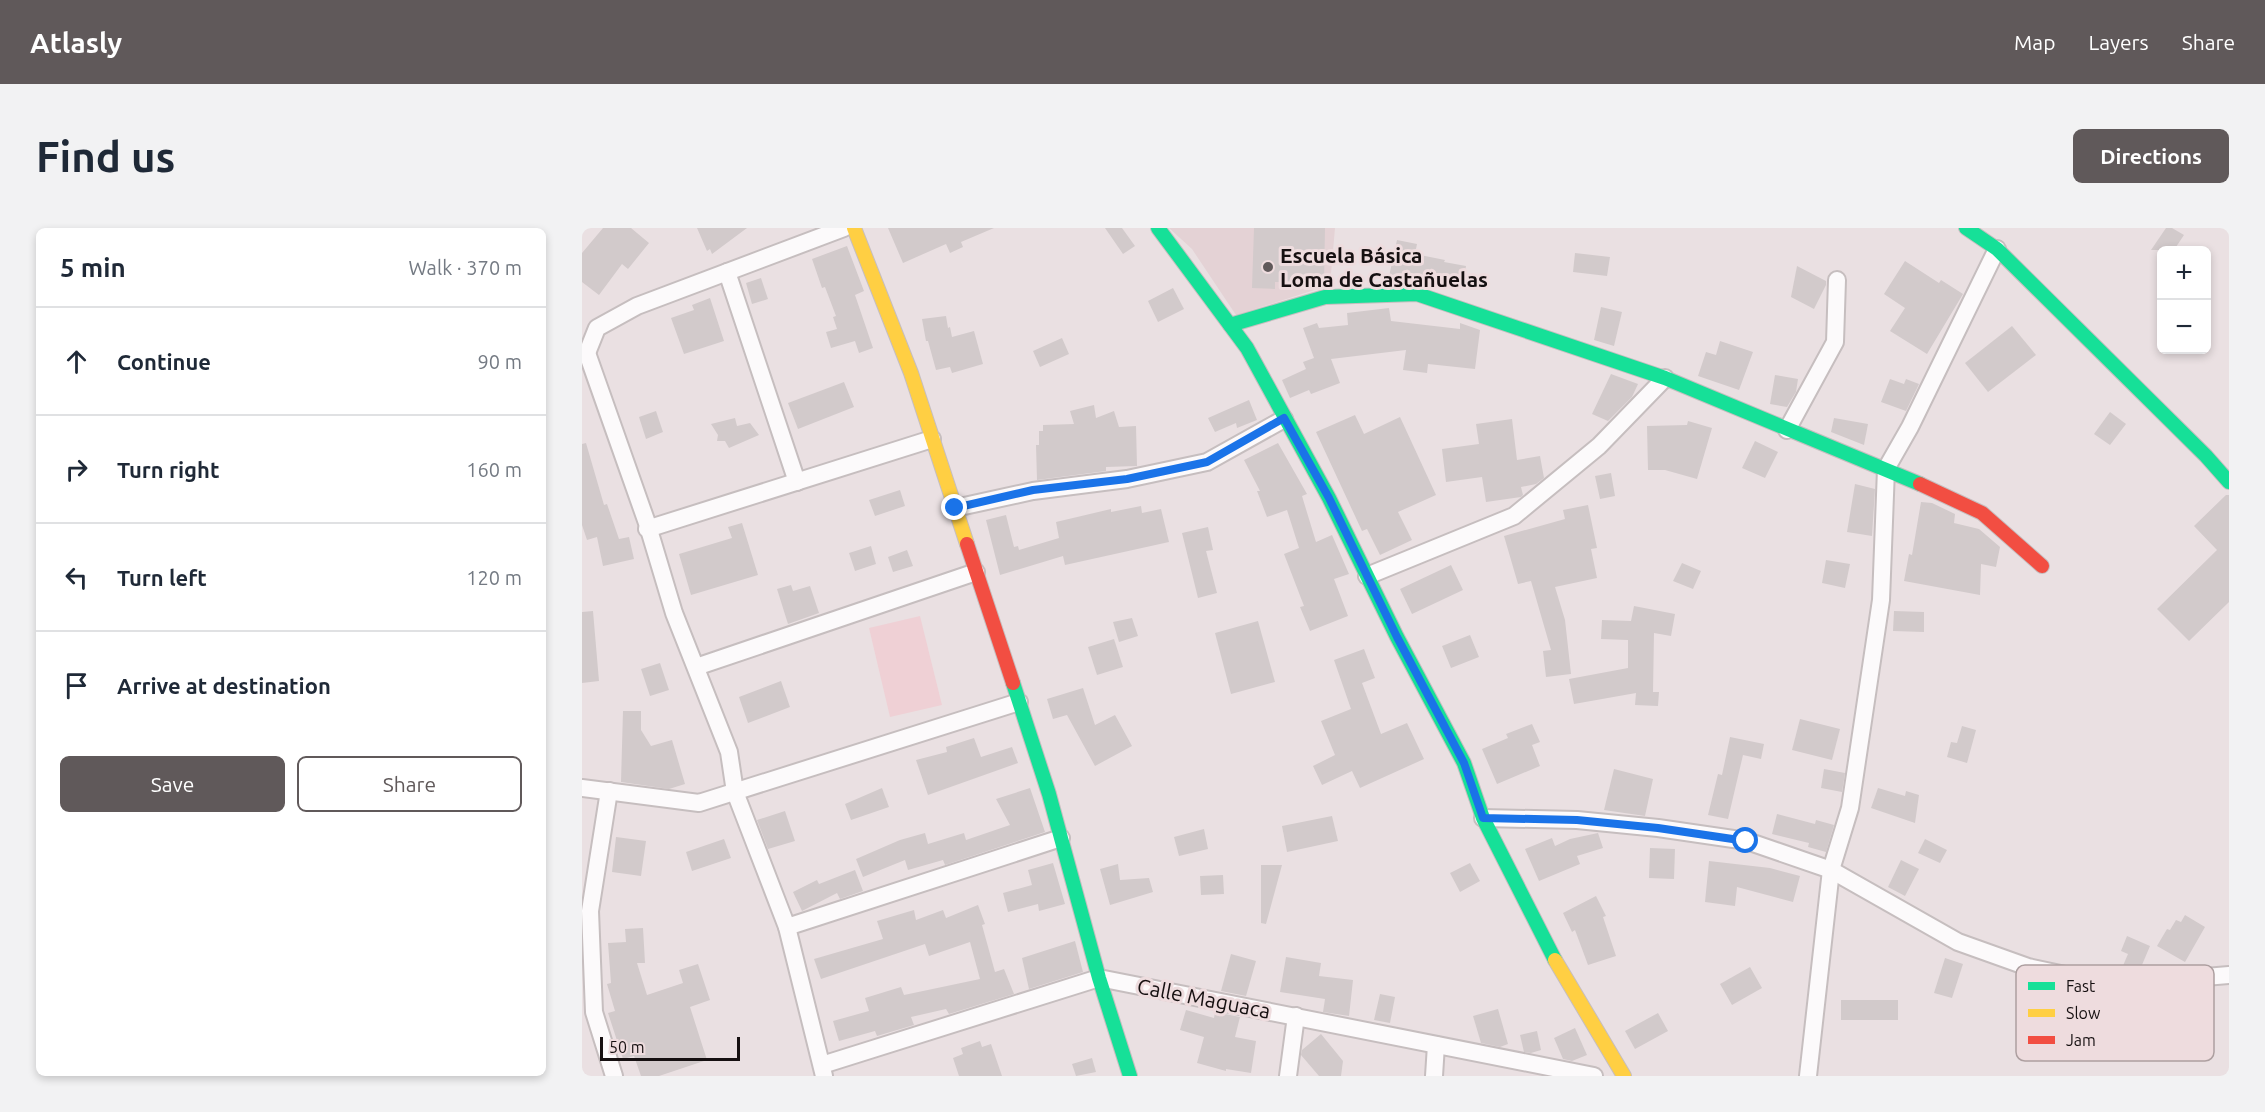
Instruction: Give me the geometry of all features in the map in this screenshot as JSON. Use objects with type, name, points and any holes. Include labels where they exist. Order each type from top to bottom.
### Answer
[{"type":"street","points":[[823,1070],[787,927],[735,792],[729,752],[674,613],[647,529],[584,353],[597,328],[637,306],[844,228]]},
{"type":"street","points":[[854,228],[911,373],[1019,702],[1061,838],[1099,978],[1130,1076]]},
{"type":"street","points":[[1158,228],[1247,348],[1329,498],[1464,763],[1483,818],[1561,972],[1624,1076]]},
{"type":"street","points":[[1966,228],[1997,249],[2198,448],[2229,482]]},
{"type":"street","points":[[1808,1076],[1831,870],[1850,808],[1881,600],[1886,469],[1910,427],[1997,249]]},
{"type":"street","points":[[727,272],[797,482]]},
{"type":"street","points":[[1787,430],[1835,342],[1837,280]]},
{"type":"street","points":[[1230,325],[1325,297],[1417,294],[1665,378],[1953,498],[1982,513],[2042,566]]},
{"type":"street","points":[[1367,576],[1514,516],[1599,446],[1665,378]]},
{"type":"street","points":[[955,508],[1033,490],[1127,479],[1207,462],[1284,418]]},
{"type":"street","points":[[647,529],[932,439]]},
{"type":"street","points":[[696,667],[976,572]]},
{"type":"street","points":[[582,788],[699,803],[1019,702]]},
{"type":"street","points":[[609,791],[586,911],[588,1017],[614,1076]]},
{"type":"street","points":[[1483,818],[1577,820],[1658,828],[1746,841],[1831,870],[1958,942],[2022,965]]},
{"type":"street","points":[[787,927],[1061,838]]},
{"type":"street","points":[[2214,976],[2229,975]]},
{"type":"street","name":"Calle Maguaca","points":[[823,1070],[1099,978],[1436,1045],[1527,1069],[1594,1076]]},
{"type":"street","points":[[1288,1076],[1296,1016]]},
{"type":"street","points":[[1434,1076],[1436,1045]]},
{"type":"shaded area","name":"Escuela Básica Loma de Castañuelas","points":[[1169,228],[1335,228],[1330,285],[1236,315],[1192,249]]},
{"type":"shaded area","points":[[920,616],[942,705],[890,717],[869,628]]},
{"type":"building","points":[[603,228],[631,228],[649,243],[628,269],[622,264],[599,295],[582,282],[582,253]]},
{"type":"building","points":[[697,228],[747,228],[712,254],[710,249],[707,251]]},
{"type":"building","points":[[888,228],[994,228],[961,242],[963,247],[950,253],[946,244],[903,263]]},
{"type":"building","points":[[1105,228],[1122,228],[1135,246],[1123,254]]},
{"type":"building","points":[[1254,228],[1325,228],[1324,283],[1275,282],[1275,289],[1252,288]]},
{"type":"building","points":[[2166,228],[2172,228],[2184,235],[2177,246],[2157,246],[2157,250],[2151,250]]},
{"type":"building","points":[[1397,240],[1417,244],[1415,254],[1466,266],[1463,286],[1429,282],[1403,275],[1403,281],[1388,281]]},
{"type":"building","points":[[847,246],[864,291],[855,295],[873,348],[859,353],[855,341],[831,348],[826,332],[837,329],[833,317],[836,316],[825,287],[822,288],[812,259]]},
{"type":"building","points":[[1575,253],[1610,257],[1607,276],[1573,272]]},
{"type":"building","points":[[1905,261],[1939,283],[1941,280],[1963,294],[1927,354],[1890,331],[1905,308],[1884,294]]},
{"type":"building","points":[[1797,266],[1826,281],[1814,309],[1791,297]]},
{"type":"building","points":[[761,278],[768,299],[752,304],[746,283]]},
{"type":"building","points":[[1173,288],[1184,309],[1158,322],[1148,301]]},
{"type":"building","points":[[710,298],[724,341],[684,354],[671,318],[694,310],[692,305]]},
{"type":"building","points":[[1601,307],[1622,312],[1614,346],[1594,340]]},
{"type":"building","points":[[1389,308],[1391,321],[1460,329],[1460,323],[1480,330],[1475,369],[1428,364],[1427,373],[1403,370],[1406,350],[1331,359],[1340,383],[1311,394],[1309,390],[1290,398],[1282,380],[1306,369],[1303,362],[1314,358],[1303,328],[1317,323],[1319,328],[1348,325],[1347,313]]},
{"type":"building","points":[[946,316],[952,337],[974,331],[983,364],[952,373],[950,367],[936,370],[928,341],[926,341],[922,319]]},
{"type":"building","points":[[2012,326],[2036,355],[1988,392],[1965,363]]},
{"type":"building","points":[[1062,338],[1069,354],[1040,367],[1033,351]]},
{"type":"building","points":[[1720,341],[1753,352],[1739,390],[1698,376],[1706,352],[1716,355]]},
{"type":"building","points":[[1611,374],[1638,384],[1632,397],[1608,421],[1592,414]]},
{"type":"building","points":[[1775,375],[1798,379],[1796,392],[1787,407],[1770,404]]},
{"type":"building","points":[[1890,379],[1904,384],[1906,379],[1919,384],[1906,411],[1881,402]]},
{"type":"building","points":[[844,382],[854,407],[798,429],[788,403]]},
{"type":"building","points":[[1249,400],[1257,420],[1237,428],[1236,423],[1215,432],[1208,418]]},
{"type":"building","points":[[1094,405],[1096,418],[1114,411],[1119,427],[1136,426],[1137,466],[1106,467],[1106,471],[1037,480],[1036,445],[1039,445],[1039,431],[1043,431],[1043,425],[1074,424],[1070,411]]},
{"type":"building","points":[[656,411],[663,432],[646,439],[639,417]]},
{"type":"building","points":[[2110,412],[2126,424],[2110,445],[2094,434]]},
{"type":"building","points":[[1355,415],[1364,434],[1400,417],[1436,495],[1398,512],[1412,540],[1380,555],[1367,529],[1362,531],[1316,432]]},
{"type":"building","points":[[735,418],[737,426],[750,423],[759,435],[729,448],[725,441],[717,441],[718,435],[711,424]]},
{"type":"building","points":[[1834,418],[1868,424],[1864,445],[1831,432]]},
{"type":"building","points":[[1512,419],[1517,460],[1540,456],[1544,478],[1536,484],[1521,487],[1523,495],[1521,497],[1486,502],[1482,477],[1446,482],[1442,449],[1479,444],[1476,424]]},
{"type":"building","points":[[1688,421],[1712,428],[1697,479],[1665,470],[1648,470],[1647,426],[1687,425]]},
{"type":"building","points":[[1755,441],[1778,452],[1765,478],[1742,468]]},
{"type":"building","points":[[586,443],[604,505],[607,504],[619,539],[629,537],[634,559],[603,566],[597,537],[587,540],[582,525],[582,444]]},
{"type":"building","points":[[1278,443],[1307,494],[1302,496],[1316,542],[1332,535],[1349,574],[1334,579],[1348,616],[1310,631],[1300,607],[1304,606],[1284,554],[1299,548],[1287,510],[1267,517],[1257,491],[1260,491],[1244,460]]},
{"type":"building","points":[[1611,473],[1615,496],[1600,499],[1595,476]]},
{"type":"building","points":[[1855,484],[1875,489],[1872,536],[1847,532]]},
{"type":"building","points":[[900,490],[905,506],[875,516],[869,500]]},
{"type":"building","points":[[2226,495],[2229,495],[2229,602],[2189,641],[2157,609],[2217,550],[2194,526]]},
{"type":"building","points":[[1921,502],[1932,503],[1955,514],[1954,523],[1979,529],[2000,547],[1996,567],[1981,564],[1980,595],[1904,581],[1909,554],[1912,555]]},
{"type":"building","points":[[1588,505],[1597,548],[1591,549],[1597,578],[1555,587],[1565,620],[1571,674],[1546,677],[1543,651],[1551,650],[1531,581],[1518,584],[1504,536],[1565,519],[1563,510]]},
{"type":"building","points":[[1141,506],[1142,513],[1161,509],[1169,542],[1065,565],[1063,556],[1000,575],[986,520],[1006,515],[1014,547],[1018,546],[1019,550],[1059,538],[1056,522],[1111,509],[1111,512]]},
{"type":"building","points":[[742,523],[758,575],[691,595],[679,554],[732,538],[728,527]]},
{"type":"building","points":[[1208,527],[1213,550],[1206,551],[1217,593],[1198,598],[1182,533]]},
{"type":"building","points":[[871,546],[876,564],[855,571],[849,553]]},
{"type":"building","points":[[907,550],[913,566],[893,572],[888,557]]},
{"type":"building","points":[[1826,560],[1850,564],[1845,588],[1822,583]]},
{"type":"building","points":[[1682,563],[1701,571],[1693,589],[1673,581]]},
{"type":"building","points":[[1451,565],[1463,590],[1412,614],[1400,589]]},
{"type":"building","points":[[791,585],[793,591],[810,586],[819,613],[788,624],[777,589]]},
{"type":"building","points":[[1634,606],[1675,614],[1671,636],[1654,633],[1653,692],[1659,692],[1658,706],[1635,705],[1636,693],[1574,704],[1569,679],[1628,668],[1628,640],[1601,639],[1602,620],[1631,621]]},
{"type":"building","points":[[593,611],[599,681],[582,683],[582,612]]},
{"type":"building","points":[[1894,611],[1924,612],[1924,632],[1893,631]]},
{"type":"building","points":[[1132,618],[1138,636],[1119,642],[1113,622]]},
{"type":"building","points":[[1258,621],[1275,682],[1231,694],[1215,633]]},
{"type":"building","points":[[1470,635],[1479,657],[1451,668],[1442,646]]},
{"type":"building","points":[[1114,639],[1123,667],[1097,675],[1088,647]]},
{"type":"building","points":[[1364,649],[1375,678],[1362,683],[1381,734],[1407,723],[1424,759],[1360,788],[1352,771],[1322,785],[1313,766],[1335,755],[1321,721],[1351,709],[1334,660]]},
{"type":"building","points":[[660,663],[669,690],[650,696],[641,669]]},
{"type":"building","points":[[781,681],[790,707],[748,723],[739,697]]},
{"type":"building","points":[[1083,688],[1095,725],[1115,715],[1132,746],[1095,766],[1067,715],[1053,719],[1047,699]]},
{"type":"building","points":[[623,711],[641,711],[641,730],[651,746],[672,740],[685,784],[669,789],[621,782]]},
{"type":"building","points":[[1800,719],[1840,729],[1832,760],[1792,750]]},
{"type":"building","points":[[1532,724],[1540,742],[1532,745],[1540,766],[1497,784],[1482,749],[1508,738],[1506,734]]},
{"type":"building","points":[[1962,726],[1976,730],[1967,763],[1947,757],[1951,742],[1957,743]]},
{"type":"building","points":[[1730,737],[1764,744],[1761,759],[1743,755],[1728,819],[1708,815],[1718,774],[1722,775]]},
{"type":"building","points":[[974,738],[981,757],[1012,747],[1018,763],[928,795],[916,760],[947,752],[946,747]]},
{"type":"building","points":[[1614,769],[1653,779],[1645,816],[1604,810]]},
{"type":"building","points":[[1824,769],[1845,773],[1842,792],[1821,788]]},
{"type":"building","points":[[882,788],[889,807],[851,820],[845,804]]},
{"type":"building","points":[[1030,788],[1045,832],[945,865],[943,860],[908,870],[905,860],[863,877],[856,859],[900,840],[925,833],[928,844],[964,833],[966,840],[1010,825],[996,799]]},
{"type":"building","points":[[1878,788],[1905,796],[1906,791],[1919,795],[1915,823],[1871,808]]},
{"type":"building","points":[[785,811],[795,841],[768,849],[757,820]]},
{"type":"building","points":[[1777,814],[1815,824],[1816,820],[1834,825],[1826,852],[1808,847],[1809,843],[1772,834]]},
{"type":"building","points":[[1332,816],[1338,841],[1287,852],[1282,826]]},
{"type":"building","points":[[1204,829],[1208,849],[1179,856],[1174,837]]},
{"type":"building","points":[[1598,833],[1603,848],[1577,856],[1580,864],[1539,881],[1525,849],[1552,838],[1555,846],[1570,839]]},
{"type":"building","points":[[616,837],[646,841],[641,876],[612,872]]},
{"type":"building","points":[[724,839],[731,858],[692,871],[686,852]]},
{"type":"building","points":[[1925,839],[1947,850],[1940,863],[1918,853]]},
{"type":"building","points":[[1650,848],[1675,849],[1674,879],[1649,878]]},
{"type":"building","points":[[1901,860],[1919,869],[1905,896],[1888,887]]},
{"type":"building","points":[[1709,861],[1770,868],[1800,876],[1793,902],[1737,887],[1735,906],[1705,902]]},
{"type":"building","points":[[1053,863],[1065,904],[1039,911],[1038,904],[1008,912],[1003,893],[1032,885],[1028,870]]},
{"type":"building","points":[[1470,863],[1480,881],[1460,892],[1450,873]]},
{"type":"building","points":[[1118,864],[1120,880],[1149,878],[1153,892],[1110,905],[1100,869]]},
{"type":"building","points":[[1261,865],[1282,865],[1266,924],[1261,923]]},
{"type":"building","points":[[855,870],[863,891],[840,899],[837,893],[802,911],[793,892],[817,880],[819,884]]},
{"type":"building","points":[[1223,875],[1224,894],[1201,895],[1200,876]]},
{"type":"building","points":[[1596,896],[1606,916],[1603,917],[1616,956],[1588,965],[1575,930],[1572,932],[1563,913]]},
{"type":"building","points":[[978,905],[985,924],[982,925],[995,972],[1004,969],[1014,994],[949,1014],[946,1009],[911,1017],[914,1025],[877,1036],[875,1031],[839,1041],[833,1021],[869,1011],[865,998],[901,987],[904,995],[980,979],[970,942],[929,956],[925,944],[821,979],[814,959],[883,939],[877,921],[914,910],[916,920],[943,910],[946,918]]},
{"type":"building","points":[[2185,915],[2205,927],[2185,962],[2157,946],[2167,929],[2170,930],[2176,920],[2181,922]]},
{"type":"building","points":[[643,928],[645,963],[637,963],[647,995],[683,983],[679,970],[698,964],[710,1000],[690,1007],[707,1060],[659,1076],[641,1076],[634,1056],[623,1059],[608,1013],[615,1011],[607,984],[611,983],[608,943],[626,942],[625,929]]},
{"type":"building","points":[[2127,936],[2150,946],[2142,965],[2123,965],[2128,954],[2121,951]]},
{"type":"building","points":[[1075,941],[1083,972],[1029,989],[1022,958]]},
{"type":"building","points":[[1231,954],[1256,961],[1246,996],[1221,991]]},
{"type":"building","points":[[1286,957],[1321,963],[1319,976],[1353,980],[1349,1016],[1323,1012],[1325,999],[1280,992]]},
{"type":"building","points":[[1945,958],[1963,964],[1952,998],[1934,993]]},
{"type":"building","points":[[1750,967],[1762,988],[1732,1005],[1720,984]]},
{"type":"building","points":[[1380,994],[1395,997],[1390,1023],[1374,1020]]},
{"type":"building","points":[[1841,1000],[1898,1000],[1898,1020],[1841,1020]]},
{"type":"building","points":[[1498,1009],[1508,1044],[1500,1047],[1481,1043],[1473,1016]]},
{"type":"building","points":[[1186,1010],[1214,1018],[1215,1012],[1240,1017],[1235,1037],[1256,1041],[1251,1073],[1226,1069],[1226,1071],[1197,1063],[1204,1037],[1180,1030]]},
{"type":"building","points":[[1658,1013],[1668,1031],[1635,1049],[1625,1031]]},
{"type":"building","points":[[1575,1028],[1587,1055],[1572,1061],[1563,1059],[1554,1038]]},
{"type":"building","points":[[1537,1031],[1541,1050],[1531,1053],[1524,1052],[1520,1035]]},
{"type":"building","points":[[1321,1034],[1343,1061],[1341,1076],[1319,1076],[1301,1055],[1302,1050]]},
{"type":"building","points":[[980,1041],[982,1047],[991,1044],[1002,1076],[959,1076],[953,1058],[963,1054],[961,1048]]},
{"type":"building","points":[[1092,1058],[1096,1072],[1076,1076],[1072,1064]]},
{"type":"traffic: fast","points":[[1158,228],[1247,348],[1329,498],[1397,637],[1464,763],[1483,818],[1555,960]]},
{"type":"traffic: fast","points":[[1966,228],[1997,249],[2206,456],[2229,482]]},
{"type":"traffic: fast","points":[[1230,325],[1325,297],[1417,294],[1665,378],[1920,484]]},
{"type":"traffic: fast","points":[[1013,683],[1049,794],[1099,978],[1130,1076]]},
{"type":"traffic: slow","points":[[854,228],[911,373],[967,544]]},
{"type":"traffic: slow","points":[[1555,960],[1624,1076]]},
{"type":"traffic: jam","points":[[1920,484],[1982,513],[2042,566]]},
{"type":"traffic: jam","points":[[967,544],[1013,683]]},
{"type":"place","name":"Escuela Básica Loma de Castañuelas","points":[[1268,267]]},
{"type":"route","points":[[955,508],[1033,490],[1127,479],[1207,462],[1284,418],[1329,498],[1397,637],[1464,763],[1483,818],[1536,821],[1577,820],[1658,828],[1746,841]]}]
